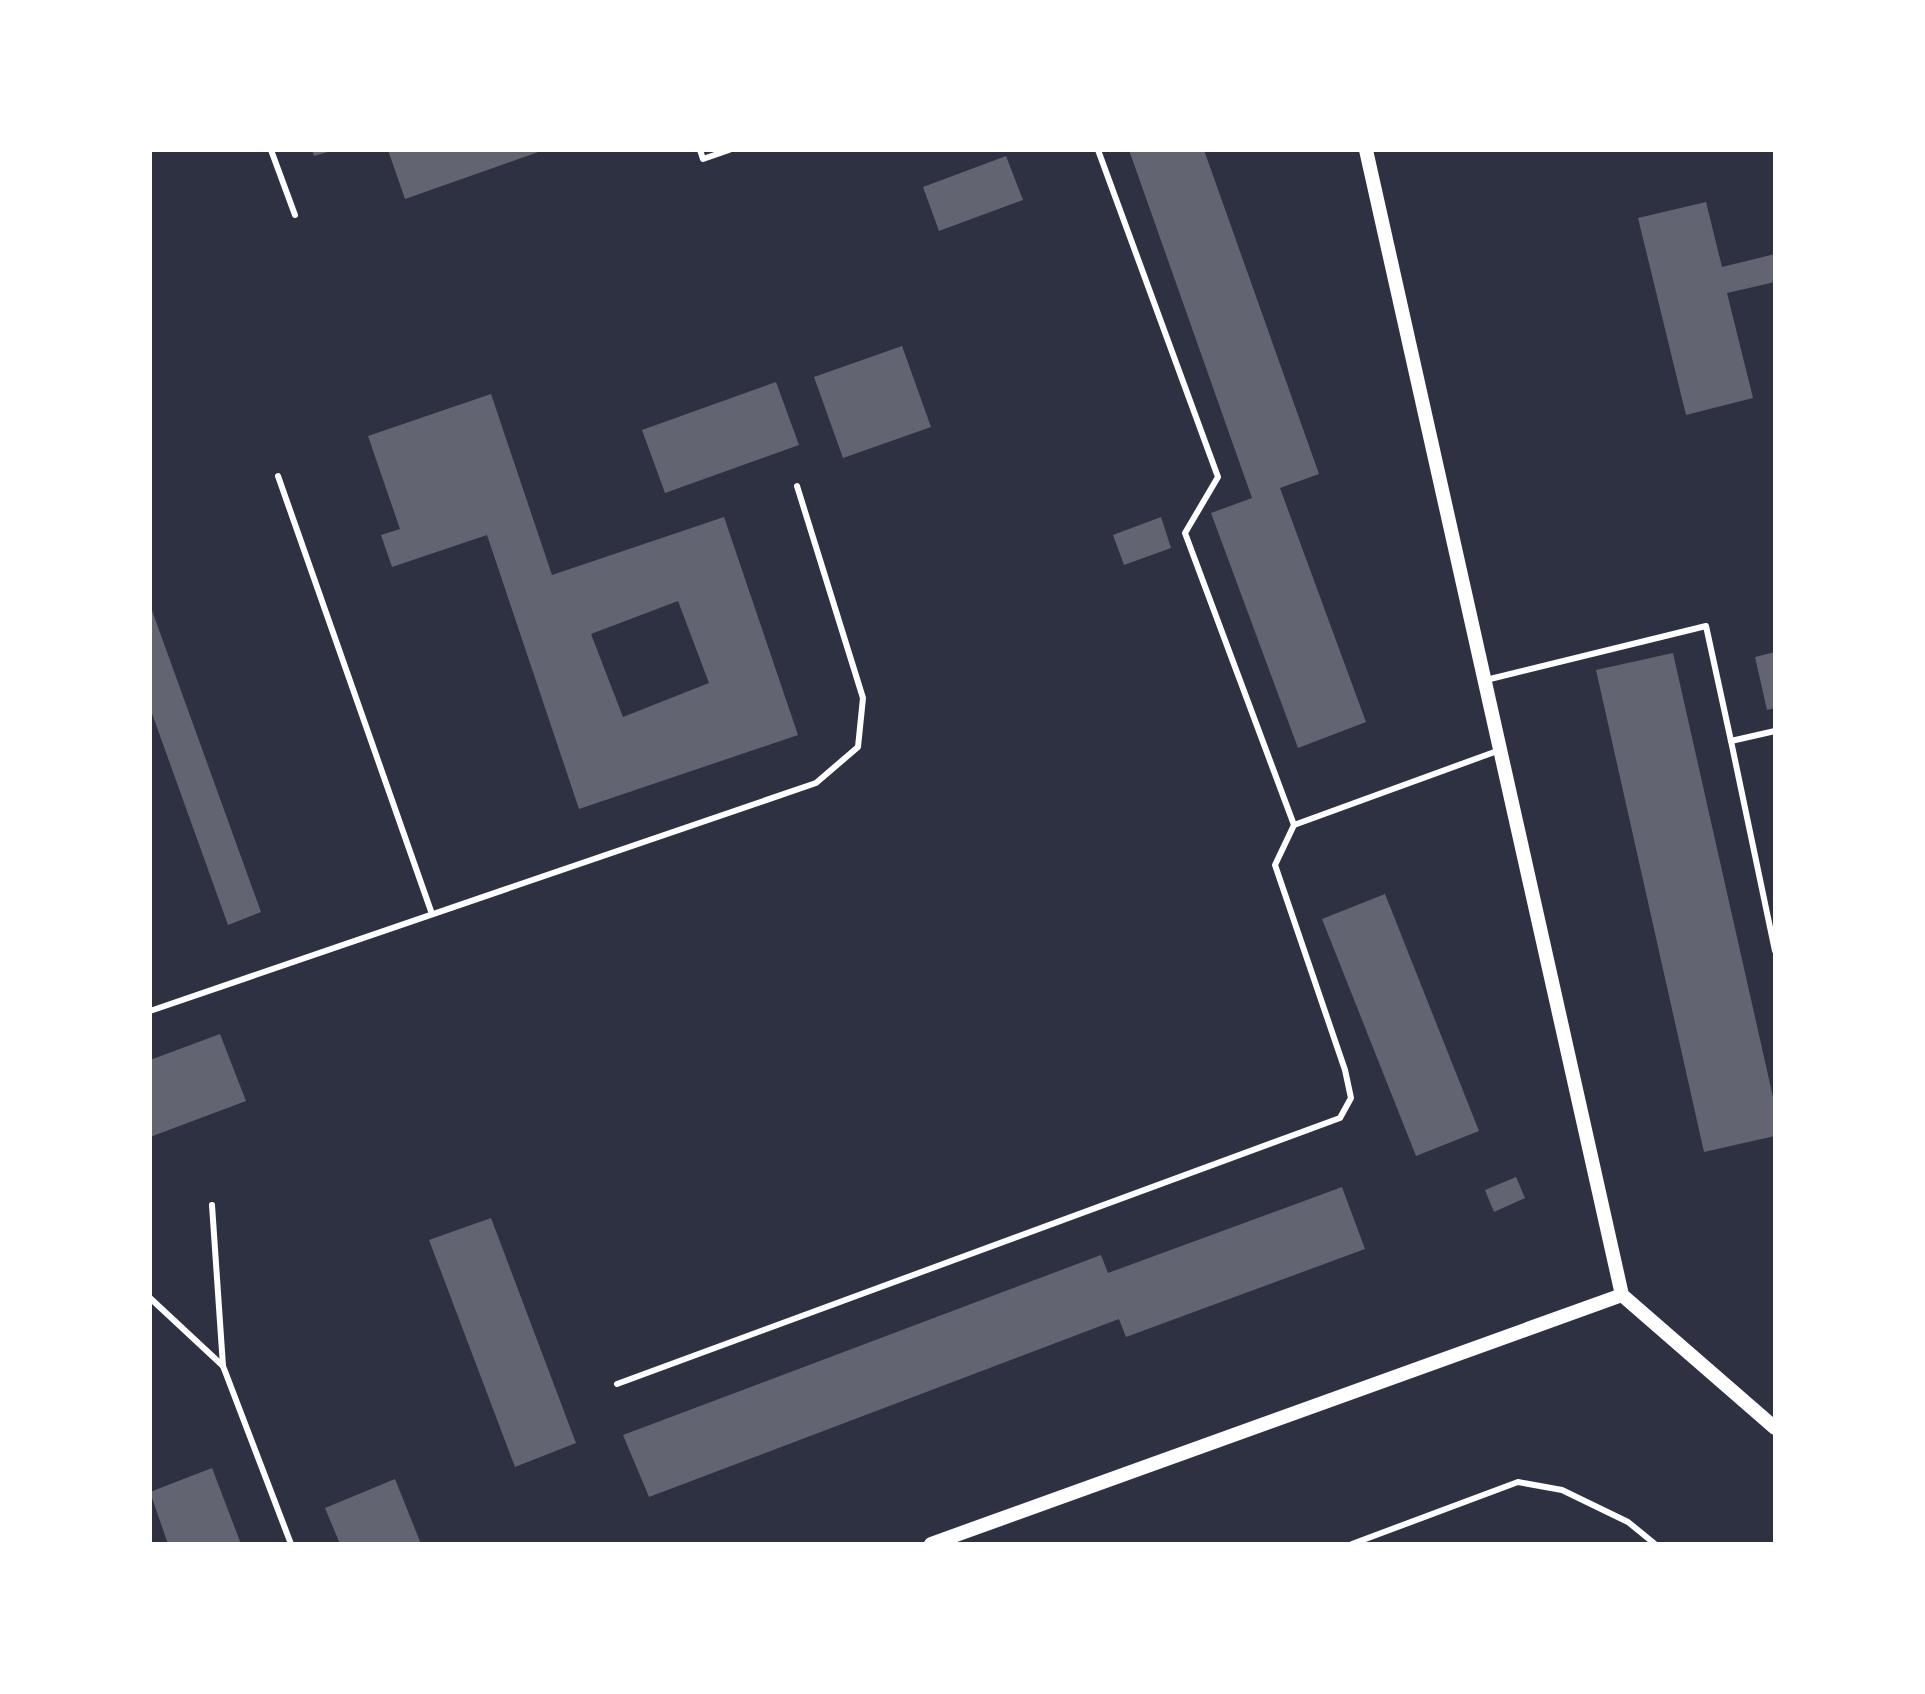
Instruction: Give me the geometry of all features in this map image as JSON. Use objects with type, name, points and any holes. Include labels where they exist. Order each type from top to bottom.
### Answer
[{"type":"street","points":[[1366,150],[1622,1295],[1775,1428]]},
{"type":"street","points":[[931,1544],[1622,1295]]},
{"type":"lane","points":[[271,150],[295,215]]},
{"type":"lane","points":[[700,150],[703,159],[729,150]]},
{"type":"lane","points":[[1098,150],[1218,477],[1185,533],[1294,825]]},
{"type":"lane","points":[[278,476],[432,914]]},
{"type":"lane","points":[[150,1011],[816,783],[858,747],[863,698],[797,486]]},
{"type":"lane","points":[[1485,681],[1706,626],[1775,951]]},
{"type":"lane","points":[[1731,741],[1775,731]]},
{"type":"lane","points":[[617,1384],[1340,1118],[1351,1098],[1345,1070],[1275,865],[1294,825],[1500,750]]},
{"type":"lane","points":[[212,1205],[223,1366],[291,1544]]},
{"type":"lane","points":[[150,1298],[223,1366]]},
{"type":"lane","points":[[1352,1544],[1518,1482],[1562,1490],[1628,1522],[1655,1544]]},
{"type":"building","points":[[312,150],[331,150],[331,151],[314,156]]},
{"type":"building","points":[[388,150],[544,150],[405,199]]},
{"type":"building","points":[[1129,150],[1204,150],[1319,474],[1280,488],[1366,722],[1298,748],[1211,513],[1252,498]]},
{"type":"building","points":[[1006,156],[1023,200],[939,231],[923,187]]},
{"type":"building","points":[[1706,202],[1722,267],[1775,254],[1775,282],[1727,293],[1753,398],[1686,415],[1638,218]]},
{"type":"building","points":[[902,346],[931,427],[843,458],[814,377]]},
{"type":"building","points":[[776,382],[799,445],[665,493],[642,430]]},
{"type":"building","points":[[491,394],[552,575],[724,517],[798,735],[579,809],[487,535],[392,567],[381,535],[400,529],[368,436]],"holes":[[[678,601],[709,683],[623,717],[591,634]]]},
{"type":"building","points":[[1161,517],[1171,548],[1124,565],[1113,535]]},
{"type":"building","points":[[150,605],[261,912],[228,925],[150,708]]},
{"type":"building","points":[[1775,652],[1775,708],[1767,710],[1755,657]]},
{"type":"building","points":[[1673,653],[1775,1106],[1775,1136],[1704,1152],[1596,670]]},
{"type":"building","points":[[1385,894],[1479,1131],[1416,1156],[1322,919]]},
{"type":"building","points":[[220,1034],[246,1101],[150,1137],[150,1060]]},
{"type":"building","points":[[1516,1177],[1525,1198],[1494,1212],[1485,1190]]},
{"type":"building","points":[[1342,1187],[1365,1249],[1126,1337],[1119,1319],[649,1497],[623,1435],[1101,1255],[1108,1273]]},
{"type":"building","points":[[491,1218],[576,1443],[515,1467],[429,1240]]},
{"type":"building","points":[[212,1468],[241,1544],[168,1544],[150,1492]]},
{"type":"building","points":[[395,1479],[421,1544],[340,1544],[325,1508]]}]
